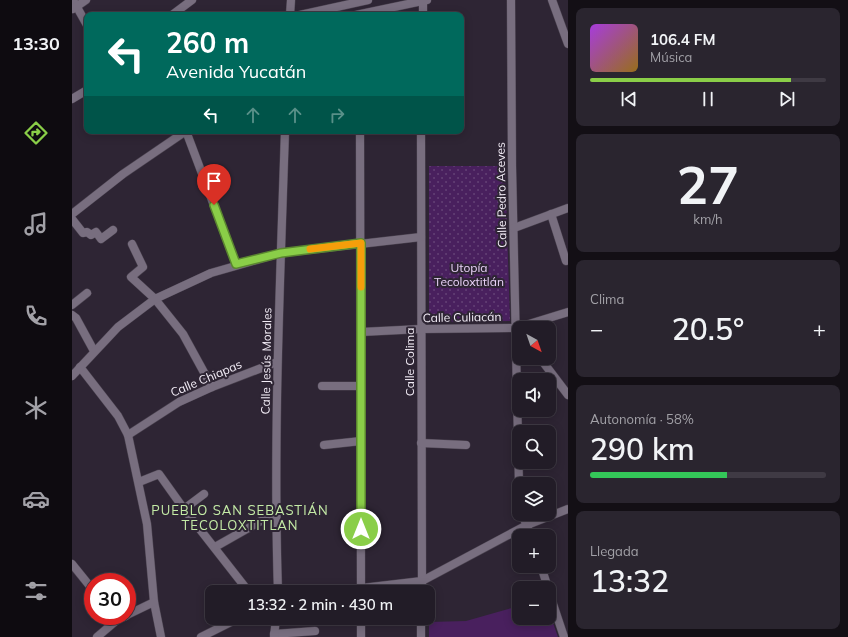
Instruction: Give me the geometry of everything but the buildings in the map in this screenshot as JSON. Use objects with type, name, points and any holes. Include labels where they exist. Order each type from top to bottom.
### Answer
[{"type":"street","points":[[84,20],[74,5],[86,0]]},
{"type":"street","points":[[176,12],[192,0]]},
{"type":"street","points":[[290,12],[291,0]]},
{"type":"street","points":[[329,0],[329,10]]},
{"type":"street","points":[[317,12],[368,0]]},
{"type":"street","points":[[362,12],[368,0]]},
{"type":"street","points":[[373,12],[425,0],[423,12]]},
{"type":"street","name":"Calle Pedro Aceves","points":[[511,0],[514,228],[518,321]]},
{"type":"street","points":[[552,0],[567,41]]},
{"type":"street","points":[[72,99],[84,92]]},
{"type":"street","points":[[72,214],[122,174],[182,134]]},
{"type":"street","points":[[187,134],[236,264]]},
{"type":"street","name":"Calle Jesús Morales","points":[[278,585],[276,513],[277,362],[285,134]]},
{"type":"street","points":[[360,134],[361,585]]},
{"type":"street","name":"Calle Colima","points":[[421,134],[422,585]]},
{"type":"street","points":[[514,228],[568,208]]},
{"type":"street","points":[[551,214],[566,261]]},
{"type":"street","points":[[72,219],[83,233],[88,232],[91,235],[96,232],[101,239],[113,230]]},
{"type":"street","points":[[72,376],[118,327],[155,299],[186,283],[236,264],[281,253],[421,237]]},
{"type":"street","points":[[132,244],[143,268],[131,277],[155,299],[183,334],[212,387]]},
{"type":"street","points":[[72,305],[87,293]]},
{"type":"street","name":"Calle Culiacán","points":[[543,321],[568,312]]},
{"type":"street","points":[[72,315],[76,318],[94,351]]},
{"type":"street","name":"Calle Culiacán","points":[[361,332],[421,329],[512,330]]},
{"type":"street","name":"Calle Chiapas","points":[[128,435],[179,402],[212,387],[277,362]]},
{"type":"street","name":"Calle Pedro Aceves","points":[[518,365],[519,477]]},
{"type":"street","points":[[545,365],[568,395]]},
{"type":"street","points":[[80,367],[118,416],[128,435],[147,524],[154,602],[161,637]]},
{"type":"street","points":[[322,386],[361,386]]},
{"type":"street","points":[[324,445],[361,441]]},
{"type":"street","points":[[421,443],[466,445]]},
{"type":"street","points":[[139,482],[159,474],[184,509],[244,585]]},
{"type":"street","points":[[184,509],[204,494]]},
{"type":"street","points":[[395,585],[422,581],[527,526],[568,509]]},
{"type":"street","points":[[215,548],[276,513]]},
{"type":"street","points":[[525,521],[528,529]]},
{"type":"street","points":[[72,564],[84,579]]},
{"type":"street","points":[[136,611],[154,602]]},
{"type":"street","points":[[556,613],[564,637]]},
{"type":"street","points":[[97,637],[108,625]]},
{"type":"street","points":[[201,637],[225,625]]},
{"type":"street","points":[[275,625],[274,635],[315,631]]},
{"type":"street","points":[[361,625],[361,637]]},
{"type":"street","points":[[421,637],[422,625]]},
{"type":"green space","name":"Utopía Tecoloxtitlán","points":[[429,166],[505,166],[510,321],[429,322]]},
{"type":"green space","points":[[512,608],[512,625],[554,625],[558,637],[429,637],[429,625],[435,625],[435,622],[466,621]]},
{"type":"slow traffic","points":[[310,249],[361,243],[361,287]]},
{"type":"district","name":"PUEBLO SAN SEBASTIÁN TECOLOXTITLAN","points":[[240,518]]},
{"type":"route","points":[[214,205],[236,264],[281,253],[361,243],[361,529]]}]
